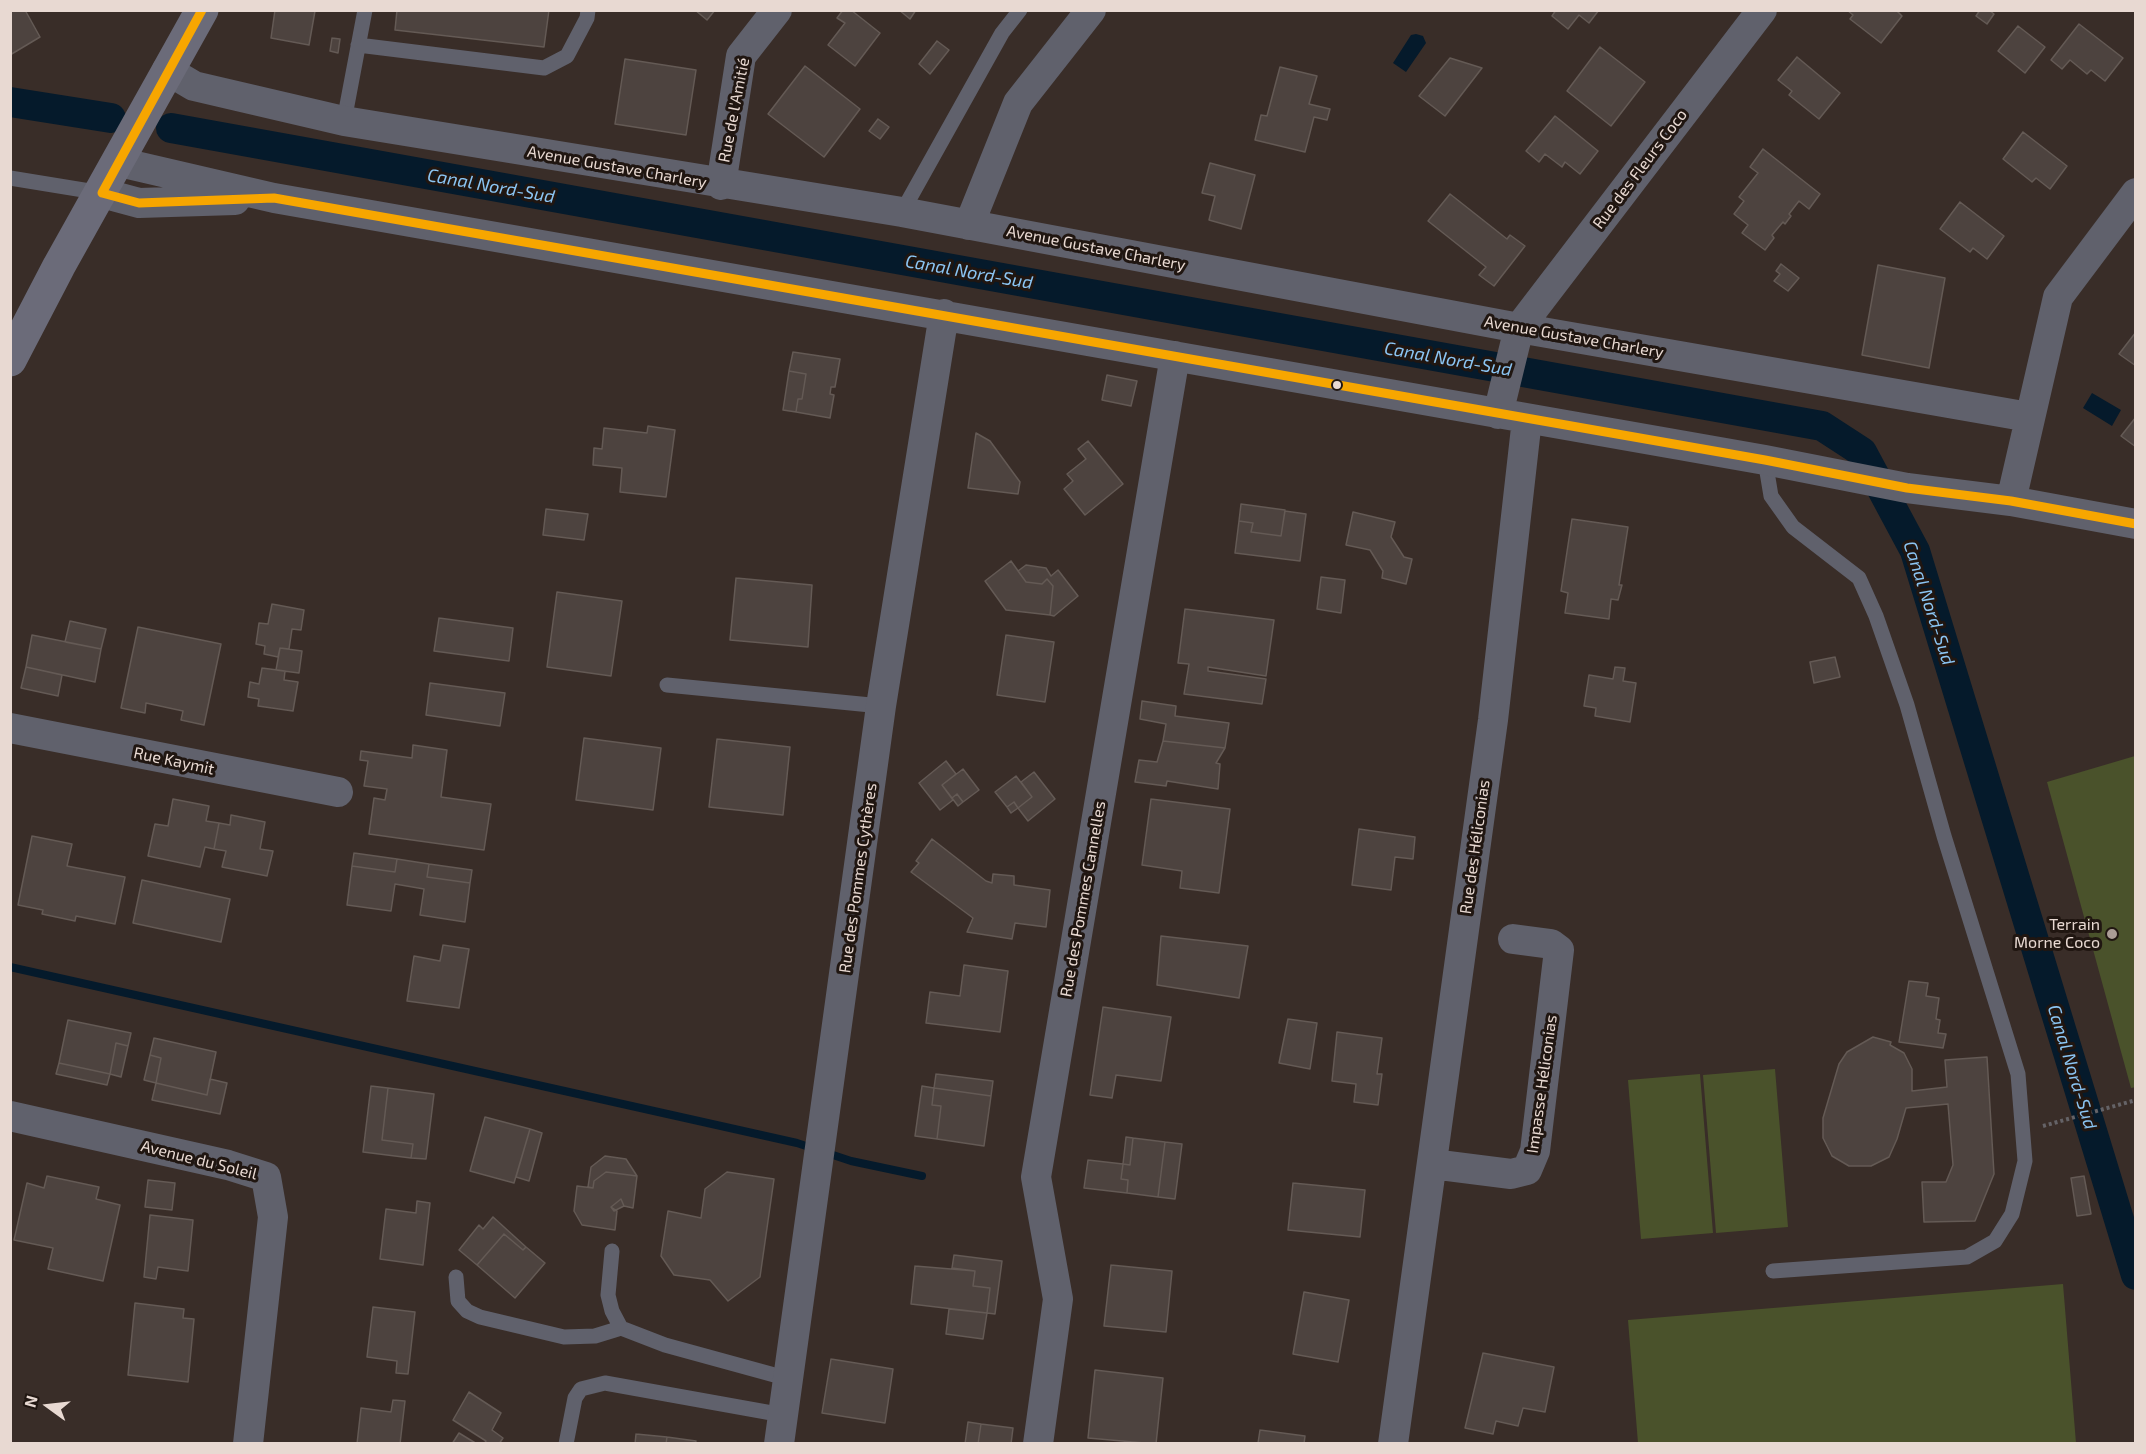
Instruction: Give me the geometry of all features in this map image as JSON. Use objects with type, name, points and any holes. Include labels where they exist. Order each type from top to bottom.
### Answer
[{"type":"street","points":[[10,360],[59,267],[102,194],[167,70],[202,10]]},
{"type":"street","name":"Rue de l'Amitié","points":[[721,184],[741,56],[777,10]]},
{"type":"street","points":[[969,225],[1018,103],[1091,10]]},
{"type":"street","name":"Rue des Fleurs Coco","points":[[1517,334],[1762,10]]},
{"type":"street","name":"Avenue Gustave Charlery","points":[[167,70],[194,86],[344,121],[902,212],[1517,334],[2029,417]]},
{"type":"street","points":[[119,162],[274,198],[1175,356],[1508,411],[1907,488],[2013,493],[2136,524]]},
{"type":"street","points":[[2013,493],[2058,297],[2136,193]]},
{"type":"street","points":[[102,194],[139,203],[274,198]]},
{"type":"street","name":"Rue des Pommes Cythères","points":[[781,1429],[822,1152],[881,706],[944,314]]},
{"type":"street","name":"Rue des Héliconias","points":[[1393,1443],[1493,720],[1508,411],[1517,334]]},
{"type":"street","name":"Rue des Pommes Cannelles","points":[[1038,1443],[1058,1299],[1036,1178],[1175,356]]},
{"type":"street","name":"Rue Kaymit","points":[[10,728],[338,792]]},
{"type":"street","name":"Impasse Héliconias","points":[[1432,1164],[1511,1174],[1527,1170],[1535,1151],[1560,950],[1551,944],[1513,939]]},
{"type":"street","name":"Avenue du Soleil","points":[[10,1116],[216,1163],[266,1177],[273,1217],[248,1443]]},
{"type":"lane","points":[[344,121],[365,10]]},
{"type":"lane","points":[[358,45],[544,68],[567,56],[587,18],[588,10]]},
{"type":"lane","points":[[902,212],[1002,33],[1020,10]]},
{"type":"lane","points":[[10,178],[102,194]]},
{"type":"lane","points":[[1765,460],[1771,496],[1793,527],[1859,578],[1876,616],[1907,705],[1944,836],[2018,1074],[2025,1161],[2012,1214],[1995,1241],[1967,1257],[1773,1271]]},
{"type":"lane","points":[[667,685],[881,706]]},
{"type":"lane","points":[[612,1251],[608,1295],[612,1311],[621,1328]]},
{"type":"lane","points":[[456,1277],[458,1301],[467,1311],[480,1317],[564,1337],[595,1336],[621,1328],[665,1346],[789,1379]]},
{"type":"lane","points":[[566,1443],[575,1398],[581,1389],[606,1383],[781,1429]]},
{"type":"path","points":[[2057,1122],[2133,1101]]},
{"type":"green space","name":"Terrain Morne Coco","points":[[2135,756],[2136,1087],[2131,1088],[2047,782]]},
{"type":"green space","points":[[1775,1069],[1788,1227],[1716,1233],[1703,1075]]},
{"type":"green space","points":[[1700,1074],[1713,1233],[1641,1239],[1628,1080]]},
{"type":"green space","points":[[2063,1284],[2076,1443],[1638,1443],[1628,1320]]},
{"type":"water","points":[[1411,35],[1423,36],[1426,43],[1406,72],[1393,63]]},
{"type":"water","points":[[2092,393],[2121,410],[2112,426],[2083,408]]},
{"type":"building","points":[[10,10],[25,10],[40,37],[10,55]]},
{"type":"building","points":[[275,10],[315,11],[309,45],[271,38]]},
{"type":"building","points":[[397,10],[549,10],[544,47],[395,30]]},
{"type":"building","points":[[695,10],[715,10],[707,20]]},
{"type":"building","points":[[843,10],[851,10],[880,33],[855,66],[828,45],[845,23],[837,18]]},
{"type":"building","points":[[899,10],[916,10],[910,19]]},
{"type":"building","points":[[1556,10],[1599,10],[1589,23],[1579,15],[1568,29],[1552,16]]},
{"type":"building","points":[[1847,10],[1896,10],[1902,16],[1881,43],[1850,19],[1853,15]]},
{"type":"building","points":[[1980,10],[1989,10],[1994,14],[1987,24],[1976,16]]},
{"type":"building","points":[[2079,24],[2123,58],[2105,81],[2091,70],[2087,74],[2070,60],[2062,69],[2051,60]]},
{"type":"building","points":[[2018,26],[2045,47],[2025,73],[1998,51]]},
{"type":"building","points":[[332,38],[340,39],[338,53],[330,51]]},
{"type":"building","points":[[937,41],[949,50],[930,74],[919,64]]},
{"type":"building","points":[[1600,47],[1645,82],[1611,126],[1567,91]]},
{"type":"building","points":[[1797,57],[1840,93],[1819,119],[1789,95],[1792,91],[1778,80]]},
{"type":"building","points":[[1450,58],[1482,68],[1445,116],[1419,96]]},
{"type":"building","points":[[625,59],[696,70],[686,135],[615,124]]},
{"type":"building","points":[[805,66],[860,109],[824,157],[768,114]]},
{"type":"building","points":[[1280,67],[1317,76],[1309,104],[1330,109],[1327,120],[1314,117],[1305,152],[1255,140],[1261,115],[1267,116]]},
{"type":"building","points":[[1555,116],[1598,151],[1580,174],[1565,162],[1562,167],[1545,154],[1539,162],[1526,151]]},
{"type":"building","points":[[878,119],[889,127],[880,139],[869,131]]},
{"type":"building","points":[[2023,132],[2067,166],[2050,189],[2036,178],[2032,182],[2003,159]]},
{"type":"building","points":[[1763,149],[1820,194],[1809,209],[1799,201],[1785,224],[1783,222],[1772,235],[1774,238],[1765,250],[1742,233],[1748,225],[1734,214],[1744,201],[1739,197],[1758,173],[1750,167]]},
{"type":"building","points":[[1210,163],[1255,175],[1241,229],[1209,220],[1215,196],[1202,193]]},
{"type":"building","points":[[1450,194],[1507,239],[1510,235],[1525,246],[1494,286],[1479,275],[1486,267],[1428,221]]},
{"type":"building","points":[[1960,202],[2004,236],[1987,259],[1973,248],[1970,252],[1940,229]]},
{"type":"building","points":[[1781,264],[1799,278],[1788,291],[1774,281],[1780,274],[1776,271]]},
{"type":"building","points":[[1878,265],[1945,278],[1929,368],[1862,355]]},
{"type":"building","points":[[2136,332],[2136,366],[2119,354]]},
{"type":"building","points":[[793,352],[840,359],[835,387],[831,387],[830,394],[834,395],[830,418],[796,412],[798,399],[802,399],[806,374],[789,371]]},
{"type":"building","points":[[789,371],[806,374],[802,399],[798,399],[796,412],[783,410]]},
{"type":"building","points":[[1107,375],[1137,381],[1131,406],[1102,400]]},
{"type":"building","points":[[2136,417],[2136,447],[2121,436]]},
{"type":"building","points":[[648,426],[675,430],[666,497],[620,492],[622,468],[593,465],[594,448],[602,449],[604,428],[647,433]]},
{"type":"building","points":[[976,433],[990,441],[1020,482],[1018,494],[968,488]]},
{"type":"building","points":[[1088,441],[1123,484],[1085,515],[1064,489],[1073,481],[1067,474],[1086,459],[1078,449]]},
{"type":"building","points":[[1241,504],[1285,510],[1281,536],[1251,532],[1253,523],[1239,521]]},
{"type":"building","points":[[546,509],[588,514],[584,540],[543,535]]},
{"type":"building","points":[[1285,511],[1306,514],[1300,561],[1235,553],[1239,521],[1253,523],[1251,532],[1281,536]]},
{"type":"building","points":[[1353,512],[1395,522],[1391,537],[1404,557],[1412,559],[1406,584],[1382,578],[1383,571],[1370,550],[1346,545]]},
{"type":"building","points":[[1572,519],[1628,527],[1619,585],[1622,585],[1618,600],[1611,599],[1609,619],[1565,613],[1568,593],[1561,591]]},
{"type":"building","points":[[1011,561],[1026,582],[1042,584],[1047,579],[1053,586],[1050,615],[1006,610],[985,581]]},
{"type":"building","points":[[1026,565],[1046,568],[1051,576],[1058,570],[1078,596],[1054,616],[1050,615],[1053,586],[1047,579],[1042,584],[1026,582],[1018,571]]},
{"type":"building","points":[[1321,577],[1345,580],[1341,613],[1317,609]]},
{"type":"building","points":[[736,578],[812,585],[808,647],[730,640]]},
{"type":"building","points":[[557,592],[622,601],[611,676],[547,667]]},
{"type":"building","points":[[272,604],[304,610],[301,630],[292,629],[289,649],[280,648],[278,657],[264,654],[265,646],[256,644],[259,623],[268,624]]},
{"type":"building","points":[[1185,609],[1274,620],[1266,676],[1208,667],[1208,671],[1266,679],[1262,704],[1184,694],[1189,664],[1178,663]]},
{"type":"building","points":[[439,618],[513,628],[509,661],[434,651]]},
{"type":"building","points":[[70,621],[106,629],[101,649],[65,642]]},
{"type":"building","points":[[138,627],[221,644],[204,725],[181,720],[183,711],[146,703],[145,713],[121,708]]},
{"type":"building","points":[[32,635],[101,649],[95,682],[26,667]]},
{"type":"building","points":[[1006,635],[1054,642],[1045,702],[997,695]]},
{"type":"building","points":[[280,648],[302,651],[299,673],[276,670]]},
{"type":"building","points":[[1835,657],[1840,677],[1814,683],[1810,662]]},
{"type":"building","points":[[26,667],[62,675],[58,696],[21,688]]},
{"type":"building","points":[[1615,667],[1625,668],[1623,681],[1636,683],[1630,722],[1595,716],[1596,708],[1584,706],[1589,675],[1613,679]]},
{"type":"building","points":[[262,668],[285,671],[284,680],[298,682],[293,711],[258,706],[259,699],[248,697],[250,682],[259,684]]},
{"type":"building","points":[[430,683],[505,693],[500,726],[426,715]]},
{"type":"building","points":[[1142,701],[1176,706],[1175,716],[1229,723],[1225,748],[1163,741],[1166,724],[1140,719]]},
{"type":"building","points":[[584,738],[661,748],[653,810],[576,800]]},
{"type":"building","points":[[717,739],[790,747],[783,815],[709,807]]},
{"type":"building","points":[[1163,741],[1225,748],[1216,763],[1220,764],[1218,789],[1167,781],[1166,786],[1135,782],[1139,760],[1157,762]]},
{"type":"building","points":[[413,745],[447,750],[441,797],[491,804],[484,850],[369,834],[374,798],[385,800],[387,789],[364,786],[368,761],[360,760],[361,751],[412,758]]},
{"type":"building","points":[[946,761],[956,774],[942,785],[953,800],[940,810],[919,783]]},
{"type":"building","points":[[963,769],[979,790],[963,802],[957,794],[952,798],[942,785]]},
{"type":"building","points":[[1034,772],[1055,799],[1028,821],[1018,808],[1032,797],[1021,782]]},
{"type":"building","points":[[1016,776],[1032,797],[1018,808],[1014,802],[1007,807],[995,792]]},
{"type":"building","points":[[957,794],[963,802],[958,806],[952,798]]},
{"type":"building","points":[[173,799],[209,806],[206,821],[219,823],[214,849],[205,847],[200,867],[148,856],[155,824],[168,826]]},
{"type":"building","points":[[1151,799],[1230,809],[1219,893],[1180,888],[1182,871],[1142,865]]},
{"type":"building","points":[[1014,802],[1018,808],[1011,813],[1007,807]]},
{"type":"building","points":[[231,815],[265,822],[260,849],[273,851],[267,876],[222,867],[226,851],[214,849],[219,823],[230,825]]},
{"type":"building","points":[[1359,829],[1415,837],[1413,859],[1395,857],[1391,890],[1352,885]]},
{"type":"building","points":[[32,836],[72,844],[67,866],[125,877],[115,924],[76,916],[75,921],[42,914],[43,910],[18,905]]},
{"type":"building","points":[[932,839],[986,881],[992,883],[993,874],[1014,876],[1014,885],[1050,890],[1046,927],[1015,923],[1012,939],[967,932],[973,918],[911,872],[919,863],[916,861]]},
{"type":"building","points":[[354,853],[397,859],[395,872],[352,866]]},
{"type":"building","points":[[397,859],[429,864],[427,877],[470,883],[465,922],[420,915],[424,889],[395,884],[391,911],[347,905],[352,866],[395,872]]},
{"type":"building","points":[[429,864],[472,870],[470,883],[427,877]]},
{"type":"building","points":[[142,880],[230,899],[221,942],[133,923]]},
{"type":"building","points":[[1161,936],[1248,946],[1239,998],[1157,985]]},
{"type":"building","points":[[443,945],[469,949],[459,1008],[407,1001],[414,956],[440,961]]},
{"type":"building","points":[[964,965],[1008,971],[1000,1032],[926,1023],[930,992],[960,996]]},
{"type":"building","points":[[1909,981],[1928,983],[1926,996],[1939,998],[1936,1019],[1940,1020],[1938,1033],[1946,1034],[1943,1048],[1899,1042]]},
{"type":"building","points":[[1103,1007],[1171,1017],[1161,1081],[1116,1075],[1112,1098],[1090,1095]]},
{"type":"building","points":[[1288,1019],[1317,1023],[1310,1069],[1279,1063]]},
{"type":"building","points":[[68,1020],[131,1033],[128,1046],[116,1043],[110,1074],[59,1063]]},
{"type":"building","points":[[1337,1032],[1382,1038],[1377,1074],[1382,1074],[1378,1105],[1354,1102],[1356,1084],[1332,1081]]},
{"type":"building","points":[[1873,1037],[1891,1042],[1890,1045],[1904,1053],[1912,1069],[1912,1091],[1947,1087],[1945,1060],[1987,1057],[1994,1174],[1975,1221],[1924,1222],[1922,1182],[1946,1182],[1953,1165],[1948,1104],[1906,1108],[1889,1157],[1871,1166],[1849,1166],[1832,1156],[1823,1138],[1823,1118],[1839,1064],[1847,1052]]},
{"type":"building","points":[[154,1038],[216,1052],[207,1095],[156,1083],[161,1058],[150,1055]]},
{"type":"building","points":[[116,1043],[128,1046],[121,1077],[110,1074]]},
{"type":"building","points":[[150,1055],[161,1058],[156,1083],[144,1080]]},
{"type":"building","points":[[59,1063],[110,1074],[107,1085],[56,1074]]},
{"type":"building","points":[[936,1074],[993,1081],[991,1096],[934,1088]]},
{"type":"building","points":[[210,1079],[227,1083],[220,1114],[152,1100],[156,1083],[207,1095]]},
{"type":"building","points":[[371,1086],[388,1088],[382,1140],[413,1144],[411,1158],[363,1152]]},
{"type":"building","points":[[922,1086],[934,1088],[932,1105],[941,1106],[937,1139],[915,1136]]},
{"type":"building","points":[[388,1088],[434,1094],[426,1159],[411,1158],[413,1144],[382,1140]]},
{"type":"building","points":[[934,1088],[991,1096],[984,1146],[937,1139],[941,1106],[932,1105]]},
{"type":"building","points":[[485,1117],[530,1129],[514,1183],[470,1171]]},
{"type":"building","points":[[530,1129],[542,1133],[529,1181],[516,1177]]},
{"type":"building","points":[[1126,1137],[1133,1138],[1130,1165],[1123,1164]]},
{"type":"building","points":[[1133,1138],[1165,1142],[1158,1197],[1127,1193],[1128,1180],[1121,1179],[1123,1164],[1130,1165]]},
{"type":"building","points":[[1165,1142],[1182,1144],[1175,1199],[1158,1197]]},
{"type":"building","points":[[605,1156],[626,1159],[637,1176],[606,1172],[594,1181],[593,1188],[588,1187],[591,1167]]},
{"type":"building","points":[[1088,1160],[1123,1164],[1121,1179],[1128,1180],[1127,1193],[1084,1188]]},
{"type":"building","points":[[606,1172],[637,1176],[633,1208],[624,1206],[621,1199],[611,1207],[617,1211],[615,1230],[582,1225],[574,1211],[577,1186],[593,1188],[594,1181]]},
{"type":"building","points":[[727,1172],[774,1179],[760,1277],[728,1301],[710,1280],[674,1275],[661,1256],[668,1211],[701,1218],[705,1189]]},
{"type":"building","points":[[47,1176],[99,1187],[96,1199],[120,1205],[103,1281],[48,1269],[53,1248],[14,1240],[27,1183],[44,1188]]},
{"type":"building","points":[[2084,1176],[2091,1214],[2077,1216],[2071,1178]]},
{"type":"building","points":[[148,1180],[175,1183],[172,1210],[145,1207]]},
{"type":"building","points":[[1293,1183],[1365,1190],[1360,1237],[1288,1230]]},
{"type":"building","points":[[621,1199],[624,1206],[614,1211],[611,1207]]},
{"type":"building","points":[[417,1201],[430,1203],[423,1265],[380,1259],[386,1209],[416,1213]]},
{"type":"building","points":[[150,1215],[193,1220],[188,1271],[158,1267],[156,1279],[144,1277]]},
{"type":"building","points":[[493,1217],[526,1247],[523,1250],[504,1234],[477,1265],[459,1250],[479,1225],[483,1229]]},
{"type":"building","points":[[504,1234],[523,1250],[526,1247],[545,1263],[515,1298],[477,1265]]},
{"type":"building","points":[[954,1255],[1002,1261],[995,1314],[987,1313],[990,1288],[973,1286],[975,1271],[952,1268]]},
{"type":"building","points":[[1111,1265],[1172,1271],[1166,1332],[1104,1326]]},
{"type":"building","points":[[915,1266],[975,1271],[973,1286],[990,1288],[987,1313],[911,1304]]},
{"type":"building","points":[[1304,1292],[1349,1300],[1338,1362],[1293,1354]]},
{"type":"building","points":[[135,1303],[184,1309],[183,1318],[194,1319],[188,1382],[128,1375]]},
{"type":"building","points":[[373,1307],[415,1312],[408,1374],[396,1373],[397,1361],[367,1357]]},
{"type":"building","points":[[949,1309],[987,1313],[983,1339],[946,1334]]},
{"type":"building","points":[[1483,1353],[1554,1367],[1545,1412],[1523,1408],[1518,1426],[1496,1421],[1493,1434],[1465,1428]]},
{"type":"building","points":[[831,1359],[893,1369],[885,1423],[822,1413]]},
{"type":"building","points":[[1095,1370],[1163,1378],[1156,1444],[1088,1438]]},
{"type":"building","points":[[469,1392],[501,1413],[492,1430],[503,1438],[499,1444],[484,1444],[486,1441],[453,1420]]},
{"type":"building","points":[[393,1400],[405,1401],[400,1444],[357,1444],[361,1408],[391,1412]]},
{"type":"building","points":[[968,1422],[981,1424],[978,1444],[965,1444]]},
{"type":"building","points":[[981,1424],[1013,1428],[1011,1444],[978,1444]]},
{"type":"building","points":[[1260,1430],[1305,1436],[1304,1444],[1258,1443]]},
{"type":"building","points":[[459,1433],[477,1444],[452,1444]]},
{"type":"building","points":[[636,1434],[667,1437],[666,1444],[635,1444]]},
{"type":"building","points":[[667,1437],[696,1441],[695,1444],[666,1444]]},
{"type":"waterway","name":"Canal Nord-Sud","points":[[10,102],[111,118]]},
{"type":"waterway","name":"Canal Nord-Sud","points":[[171,128],[1822,426],[1862,452],[1915,551],[2136,1275]]},
{"type":"waterway","points":[[10,967],[797,1143],[851,1161],[922,1176]]},
{"type":"transit line","points":[[202,10],[102,193],[139,203],[274,198],[1765,460],[1907,488],[2011,501],[2136,524]]},
{"type":"place","name":"Terrain Morne Coco","points":[[2112,934]]}]
